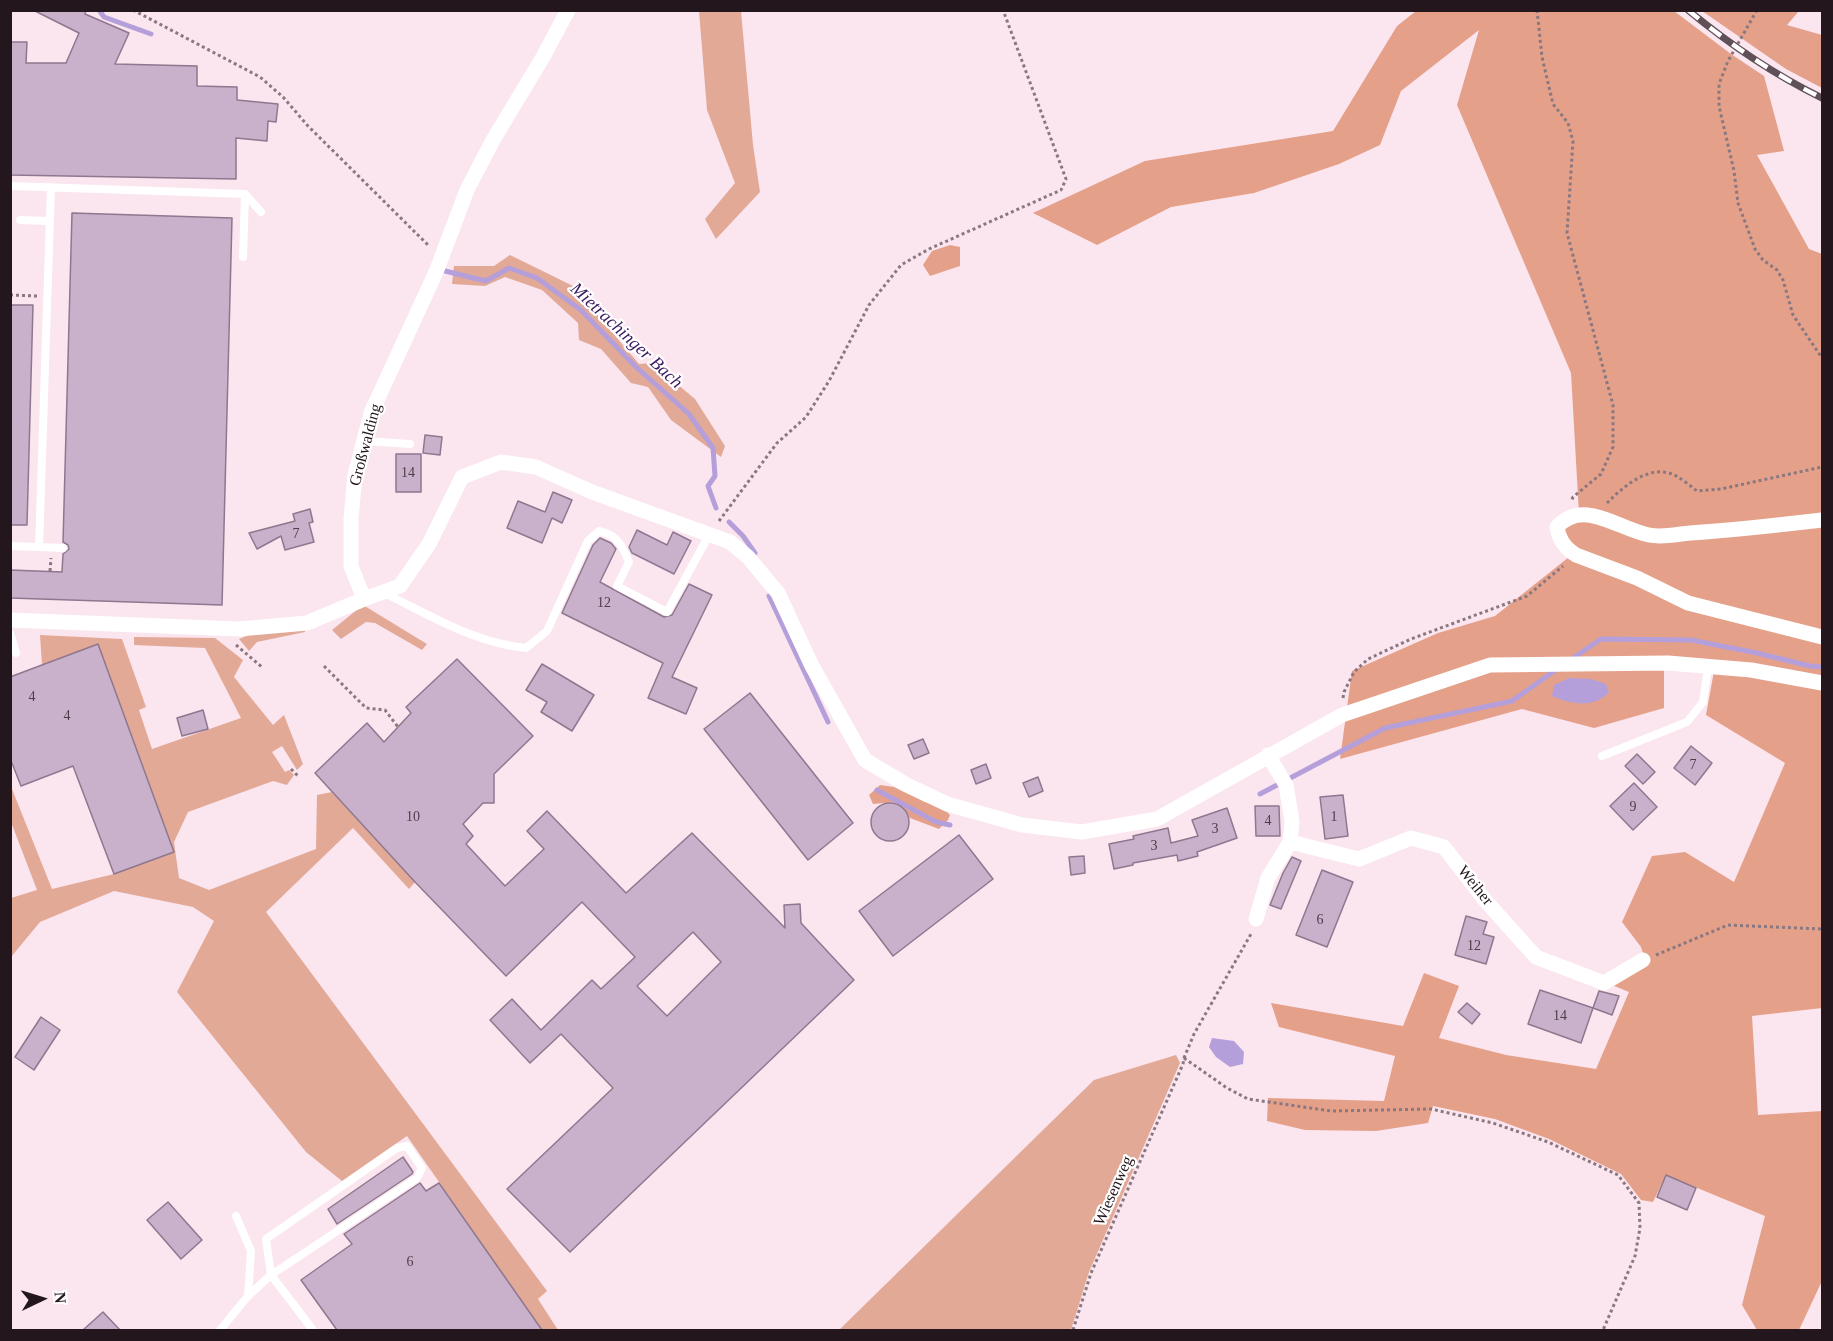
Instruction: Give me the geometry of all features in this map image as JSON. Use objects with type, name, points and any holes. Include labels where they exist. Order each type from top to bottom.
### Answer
[{"type":"street","name":"Großwalding","points":[[364,598],[351,566],[351,518],[355,475],[371,413],[441,258],[467,190],[568,10]]},
{"type":"street","points":[[10,620],[239,629],[307,623],[364,598],[400,586],[429,544],[462,477],[501,462],[536,467],[592,492],[730,542],[748,557],[778,593],[812,666],[865,760],[905,784],[947,804],[1022,825],[1083,832],[1157,819],[1342,715],[1490,665],[1668,663],[1751,670],[1822,683]]},
{"type":"street","points":[[1822,520],[1652,536],[1618,526],[1595,515],[1580,514],[1565,518],[1557,527],[1558,537],[1576,555],[1637,578],[1688,603],[1822,637]]},
{"type":"street","points":[[1256,920],[1268,878],[1290,842],[1292,820],[1282,778],[1268,755]]},
{"type":"street","name":"Weiher","points":[[1290,842],[1359,859],[1411,838],[1444,847],[1484,899],[1536,957],[1604,983],[1643,960]]},
{"type":"lane","points":[[10,186],[245,194],[261,212]]},
{"type":"lane","points":[[39,547],[51,187]]},
{"type":"lane","points":[[243,257],[245,194]]},
{"type":"lane","points":[[20,220],[50,221]]},
{"type":"lane","points":[[364,441],[410,444]]},
{"type":"lane","points":[[382,592],[449,627],[504,646],[526,648],[547,631],[588,541],[599,531],[611,533],[622,544],[629,562],[617,586],[667,612],[709,535]]},
{"type":"lane","points":[[10,546],[63,548]]},
{"type":"lane","points":[[10,633],[16,653]]},
{"type":"lane","points":[[1602,756],[1687,722],[1704,702],[1708,667]]},
{"type":"lane","points":[[220,1330],[248,1296],[271,1275],[417,1178],[422,1168],[406,1146],[397,1148],[266,1239],[271,1275],[313,1330]]},
{"type":"lane","points":[[236,1216],[251,1251],[248,1296]]},
{"type":"path","points":[[133,10],[260,77],[283,97],[441,258]]},
{"type":"path","points":[[709,535],[777,443],[806,417],[829,381],[868,305],[901,265],[929,249],[1061,190],[1066,179],[1003,10]]},
{"type":"path","points":[[1537,10],[1542,57],[1553,104],[1568,123],[1573,141],[1567,232],[1613,405],[1613,447],[1600,474],[1573,498],[1565,518]]},
{"type":"path","points":[[1756,10],[1728,61],[1719,84],[1719,106],[1734,171],[1737,203],[1755,249],[1762,260],[1777,270],[1783,280],[1793,315],[1822,358]]},
{"type":"path","points":[[10,295],[48,296]]},
{"type":"path","points":[[1595,515],[1637,478],[1656,472],[1676,475],[1697,491],[1721,489],[1822,467]]},
{"type":"path","points":[[1342,715],[1344,692],[1354,672],[1368,659],[1411,639],[1527,596],[1576,555]]},
{"type":"path","points":[[233,642],[263,668]]},
{"type":"path","points":[[324,666],[366,708],[385,710],[398,727]]},
{"type":"path","points":[[291,769],[299,777]]},
{"type":"path","name":"Wiesenweg","points":[[1073,1330],[1091,1273],[1194,1034],[1250,937],[1256,920]]},
{"type":"path","points":[[1643,960],[1728,925],[1822,928]]},
{"type":"path","points":[[1184,1058],[1227,1088],[1248,1099],[1331,1111],[1431,1109],[1493,1123],[1548,1142],[1618,1175],[1639,1203],[1640,1228],[1635,1256],[1603,1330]]},
{"type":"shaded area","points":[[699,11],[741,11],[753,145],[760,192],[716,239],[705,219],[735,183],[707,110]]},
{"type":"shaded area","points":[[1416,11],[1674,11],[1764,76],[1784,151],[1757,155],[1809,249],[1822,254],[1822,1008],[1752,1016],[1758,1115],[1822,1111],[1822,1281],[1799,1330],[1757,1330],[1742,1305],[1765,1216],[1666,1175],[1653,1202],[1641,1200],[1621,1174],[1549,1139],[1495,1119],[1433,1106],[1428,1123],[1376,1131],[1305,1130],[1267,1121],[1268,1098],[1384,1101],[1395,1056],[1279,1027],[1271,1003],[1403,1026],[1424,973],[1459,986],[1439,1038],[1506,1055],[1596,1069],[1629,992],[1612,985],[1647,966],[1641,947],[1622,922],[1652,856],[1685,852],[1734,882],[1785,763],[1706,715],[1714,671],[1664,664],[1664,708],[1594,728],[1522,709],[1340,759],[1352,671],[1438,633],[1495,616],[1574,553],[1557,537],[1579,514],[1571,373],[1457,105],[1479,30],[1401,91],[1380,145],[1339,164],[1254,193],[1171,207],[1097,245],[1033,213],[1145,161],[1333,131],[1397,26]]},
{"type":"shaded area","points":[[1702,11],[1799,11],[1787,25],[1822,35],[1822,88],[1786,69]]},
{"type":"shaded area","points":[[950,245],[960,247],[960,266],[930,276],[923,265],[932,251]]},
{"type":"shaded area","points":[[510,255],[573,286],[639,364],[652,363],[695,399],[725,446],[721,457],[671,420],[648,387],[631,383],[601,349],[579,340],[578,323],[542,290],[505,277],[485,286],[452,284],[454,266],[494,266]]},
{"type":"shaded area","points":[[363,605],[427,644],[422,650],[375,623],[366,622],[341,639],[332,630]]},
{"type":"shaded area","points":[[305,628],[305,632],[257,642],[249,651],[239,639],[254,633]]},
{"type":"shaded area","points":[[40,635],[122,639],[146,707],[139,710],[152,749],[241,718],[205,648],[134,645],[134,637],[215,638],[243,660],[234,677],[273,725],[284,715],[303,764],[297,770],[282,746],[272,752],[285,772],[289,770],[294,775],[287,785],[273,781],[188,812],[174,842],[179,878],[209,890],[316,849],[317,795],[332,792],[415,882],[409,889],[353,828],[266,912],[547,1291],[538,1299],[558,1330],[542,1330],[407,1136],[342,1181],[306,1152],[177,992],[214,921],[193,907],[114,891],[40,922],[11,957],[11,898],[37,890],[11,822],[10,784],[52,889],[114,874],[173,852],[42,665]]},
{"type":"shaded area","points":[[1569,678],[1591,679],[1606,684],[1609,692],[1597,701],[1589,703],[1574,703],[1552,696],[1554,685]]},
{"type":"shaded area","points":[[880,785],[894,787],[925,802],[939,804],[950,815],[948,820],[939,829],[910,818],[903,807],[895,802],[873,804],[869,795]]},
{"type":"shaded area","points":[[1212,1038],[1234,1041],[1244,1052],[1243,1064],[1230,1067],[1216,1057],[1209,1047]]},
{"type":"shaded area","points":[[1176,1055],[1180,1063],[1089,1272],[1071,1330],[839,1330],[1094,1080]]},
{"type":"building","points":[[33,10],[86,10],[85,14],[129,33],[115,64],[197,66],[197,86],[237,87],[237,100],[278,104],[276,122],[268,121],[267,141],[236,138],[236,179],[10,175],[10,42],[27,42],[26,63],[66,63],[79,33]]},
{"type":"building","points":[[72,213],[232,218],[222,605],[10,598],[10,570],[62,572],[63,554],[69,549],[68,545],[63,542]]},
{"type":"building","points":[[10,305],[33,305],[27,525],[10,525]]},
{"type":"building","points":[[425,435],[442,437],[440,455],[423,453]]},
{"type":"building","points":[[396,454],[421,454],[421,492],[396,492]]},
{"type":"building","points":[[553,492],[572,500],[562,523],[552,518],[542,543],[507,528],[518,501],[545,512]]},
{"type":"building","points":[[310,509],[313,522],[309,523],[314,542],[285,550],[281,536],[257,549],[249,533],[295,521],[293,514]]},
{"type":"building","points":[[637,530],[667,545],[673,532],[691,541],[674,574],[632,553],[629,547]]},
{"type":"building","points":[[600,538],[611,543],[616,549],[600,582],[664,617],[672,615],[689,584],[712,595],[672,677],[697,688],[686,714],[648,698],[663,663],[562,613],[593,545]]},
{"type":"building","points":[[98,644],[174,852],[114,874],[73,766],[21,786],[10,758],[10,677]]},
{"type":"building","points":[[457,659],[533,736],[494,774],[494,803],[483,803],[463,824],[473,836],[466,844],[505,886],[544,849],[527,831],[547,811],[626,893],[692,833],[785,928],[784,905],[800,904],[801,923],[854,980],[570,1252],[507,1189],[613,1088],[561,1034],[530,1063],[490,1020],[512,999],[541,1030],[592,980],[601,989],[635,957],[582,902],[506,976],[415,882],[315,773],[367,723],[384,742],[411,713],[406,707]],"holes":[[[693,932],[721,962],[667,1016],[637,986]]]},
{"type":"building","points":[[542,664],[594,695],[572,731],[541,712],[547,702],[526,690]]},
{"type":"building","points":[[750,693],[853,823],[808,860],[704,729]]},
{"type":"building","points":[[203,710],[208,729],[182,736],[177,718]]},
{"type":"building","points":[[923,739],[929,753],[914,759],[908,745]]},
{"type":"building","points":[[1691,746],[1712,763],[1695,785],[1674,768]]},
{"type":"building","points":[[1637,754],[1655,772],[1643,784],[1625,766]]},
{"type":"building","points":[[986,764],[991,778],[976,784],[971,770]]},
{"type":"building","points":[[1038,777],[1043,791],[1029,797],[1023,783]]},
{"type":"building","points":[[1634,783],[1657,807],[1633,830],[1610,806]]},
{"type":"building","points":[[1343,795],[1348,836],[1325,839],[1320,797]]},
{"type":"building","points":[[890,803],[904,808],[909,822],[904,836],[890,841],[876,836],[871,822],[876,808]]},
{"type":"building","points":[[1255,806],[1279,806],[1280,836],[1256,836]]},
{"type":"building","points":[[1227,808],[1237,838],[1197,852],[1198,856],[1178,861],[1177,855],[1114,869],[1109,844],[1168,828],[1171,843],[1198,836],[1192,820]]},
{"type":"building","points":[[959,835],[993,879],[893,956],[859,911]]},
{"type":"building","points":[[1084,856],[1085,873],[1071,875],[1069,857]]},
{"type":"building","points":[[1292,857],[1301,861],[1281,909],[1270,905]]},
{"type":"building","points":[[1322,870],[1353,882],[1327,947],[1296,935]]},
{"type":"building","points":[[1466,916],[1487,922],[1483,934],[1494,937],[1486,964],[1455,955]]},
{"type":"building","points":[[1540,990],[1593,1008],[1581,1043],[1528,1024]]},
{"type":"building","points":[[1599,991],[1619,996],[1612,1015],[1593,1008]]},
{"type":"building","points":[[1467,1003],[1480,1014],[1472,1024],[1458,1012]]},
{"type":"building","points":[[41,1017],[60,1030],[34,1070],[15,1057]]},
{"type":"building","points":[[403,1157],[413,1172],[412,1174],[337,1224],[328,1209]]},
{"type":"building","points":[[1666,1175],[1696,1188],[1687,1210],[1657,1197]]},
{"type":"building","points":[[420,1183],[426,1191],[439,1183],[542,1330],[337,1330],[301,1280],[352,1244],[344,1234]]},
{"type":"building","points":[[168,1202],[202,1240],[181,1259],[147,1220]]},
{"type":"building","points":[[103,1312],[120,1330],[83,1330]]},
{"type":"waterway","name":"Mietrachinger Bach","points":[[99,10],[104,17],[151,34]]},
{"type":"waterway","name":"Mietrachinger Bach","points":[[445,271],[486,281],[509,268],[537,278],[581,310],[635,366],[689,414],[713,448],[715,476],[708,486],[716,508]]},
{"type":"waterway","name":"Mietrachinger Bach","points":[[729,522],[755,553]]},
{"type":"waterway","name":"Mietrachinger Bach","points":[[769,596],[828,722]]},
{"type":"waterway","name":"Mietrachinger Bach","points":[[1570,660],[1601,639],[1691,640],[1822,667]]},
{"type":"waterway","name":"Mietrachinger Bach","points":[[1260,794],[1385,728],[1512,701],[1557,669]]},
{"type":"waterway","name":"Mietrachinger Bach","points":[[877,790],[936,822],[950,825]]},
{"type":"railway","points":[[1688,10],[1753,58],[1822,98]]}]
